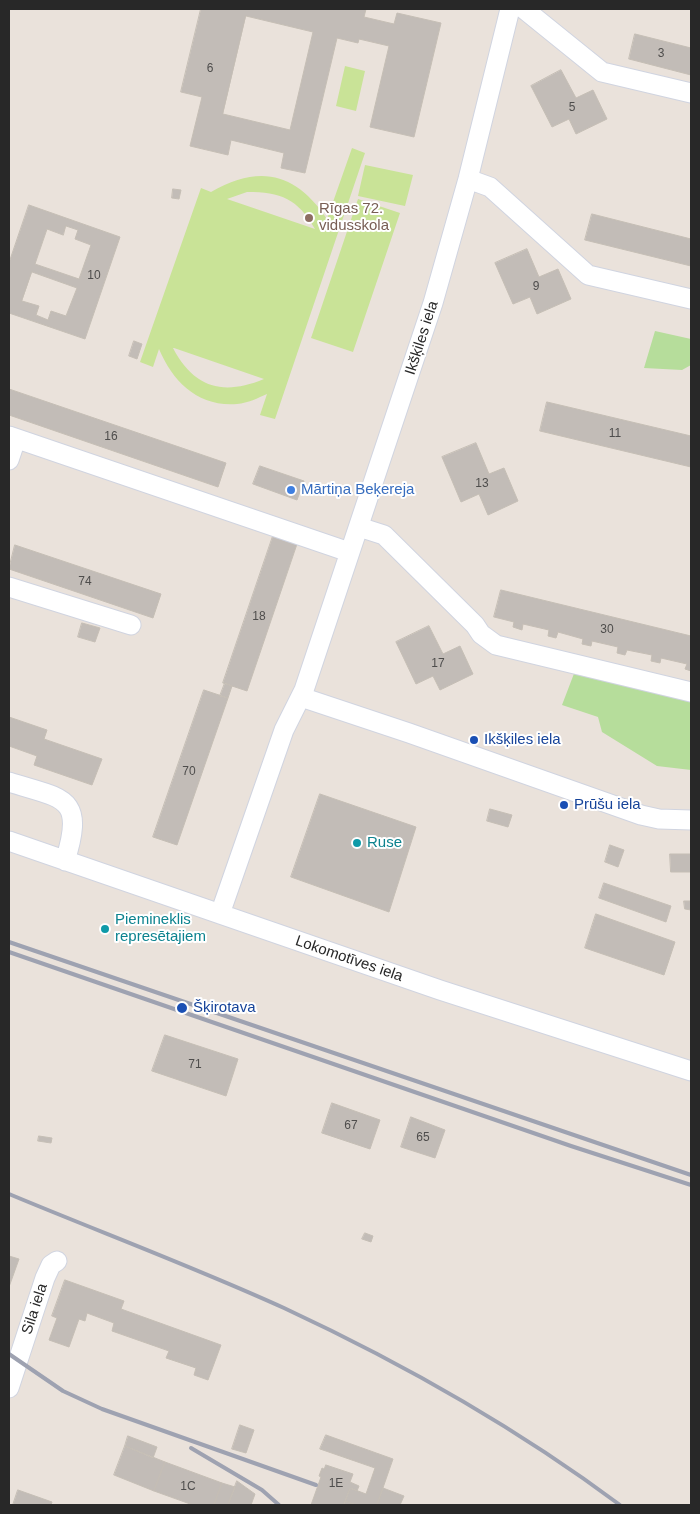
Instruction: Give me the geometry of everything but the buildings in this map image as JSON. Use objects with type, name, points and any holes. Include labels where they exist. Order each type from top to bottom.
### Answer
[{"type":"street","name":"Ikšķiles iela","points":[[220,914],[284,730],[301,697],[434,302],[468,179],[510,9]]},
{"type":"street","points":[[524,9],[602,72],[691,93]]},
{"type":"street","points":[[468,179],[490,187],[588,275],[691,299]]},
{"type":"street","points":[[9,460],[12,437],[349,552]]},
{"type":"street","points":[[358,527],[384,535],[482,634],[496,645],[691,692]]},
{"type":"street","points":[[9,587],[131,625]]},
{"type":"street","points":[[301,697],[409,733],[641,816],[659,819],[691,820]]},
{"type":"street","points":[[9,782],[62,799],[69,806],[72,819],[72,838],[65,861]]},
{"type":"street","name":"Lokomotīves iela","points":[[9,841],[440,990],[691,1071]]},
{"type":"street","name":"Sila iela","points":[[9,1388],[45,1278],[51,1265],[57,1261]]},
{"type":"green space","points":[[345,66],[365,71],[356,111],[336,106]]},
{"type":"green space","points":[[352,148],[365,153],[275,419],[260,415],[267,394],[237,404],[223,404],[210,401],[199,397],[180,382],[159,349],[153,367],[140,362],[201,188],[211,192],[245,178],[261,176],[276,178],[290,183],[303,191],[327,219]],"holes":[[[247,192],[259,192],[287,199],[302,211],[315,229],[227,199]],[[174,348],[264,379],[235,387],[211,385],[200,380],[190,372],[181,362]]]},
{"type":"green space","points":[[365,165],[413,175],[405,206],[358,196]]},
{"type":"green space","points":[[358,199],[400,213],[353,352],[311,338]]},
{"type":"green space","points":[[655,331],[691,339],[691,365],[682,370],[644,368]]},
{"type":"green space","points":[[575,671],[691,702],[691,770],[657,766],[602,732],[598,717],[562,705]]},
{"type":"railway","points":[[9,942],[691,1175]]},
{"type":"railway","points":[[9,952],[571,1146],[691,1185]]},
{"type":"railway","points":[[9,1194],[250,1293],[328,1329],[457,1398],[541,1450],[620,1505]]},
{"type":"railway","points":[[9,1354],[63,1391],[102,1409],[316,1485]]},
{"type":"railway","points":[[191,1448],[262,1490],[279,1505]]},
{"type":"place","name":"Rīgas 72. vidusskola","points":[[309,218]]},
{"type":"place","name":"Mārtiņa Beķereja","points":[[291,490]]},
{"type":"place","name":"Ikšķiles iela","points":[[474,740]]},
{"type":"place","name":"Prūšu iela","points":[[564,805]]},
{"type":"place","name":"Ruse","points":[[357,843]]},
{"type":"place","name":"Piemineklis represētajiem","points":[[105,929]]},
{"type":"place","name":"Šķirotava","points":[[182,1008]]}]
